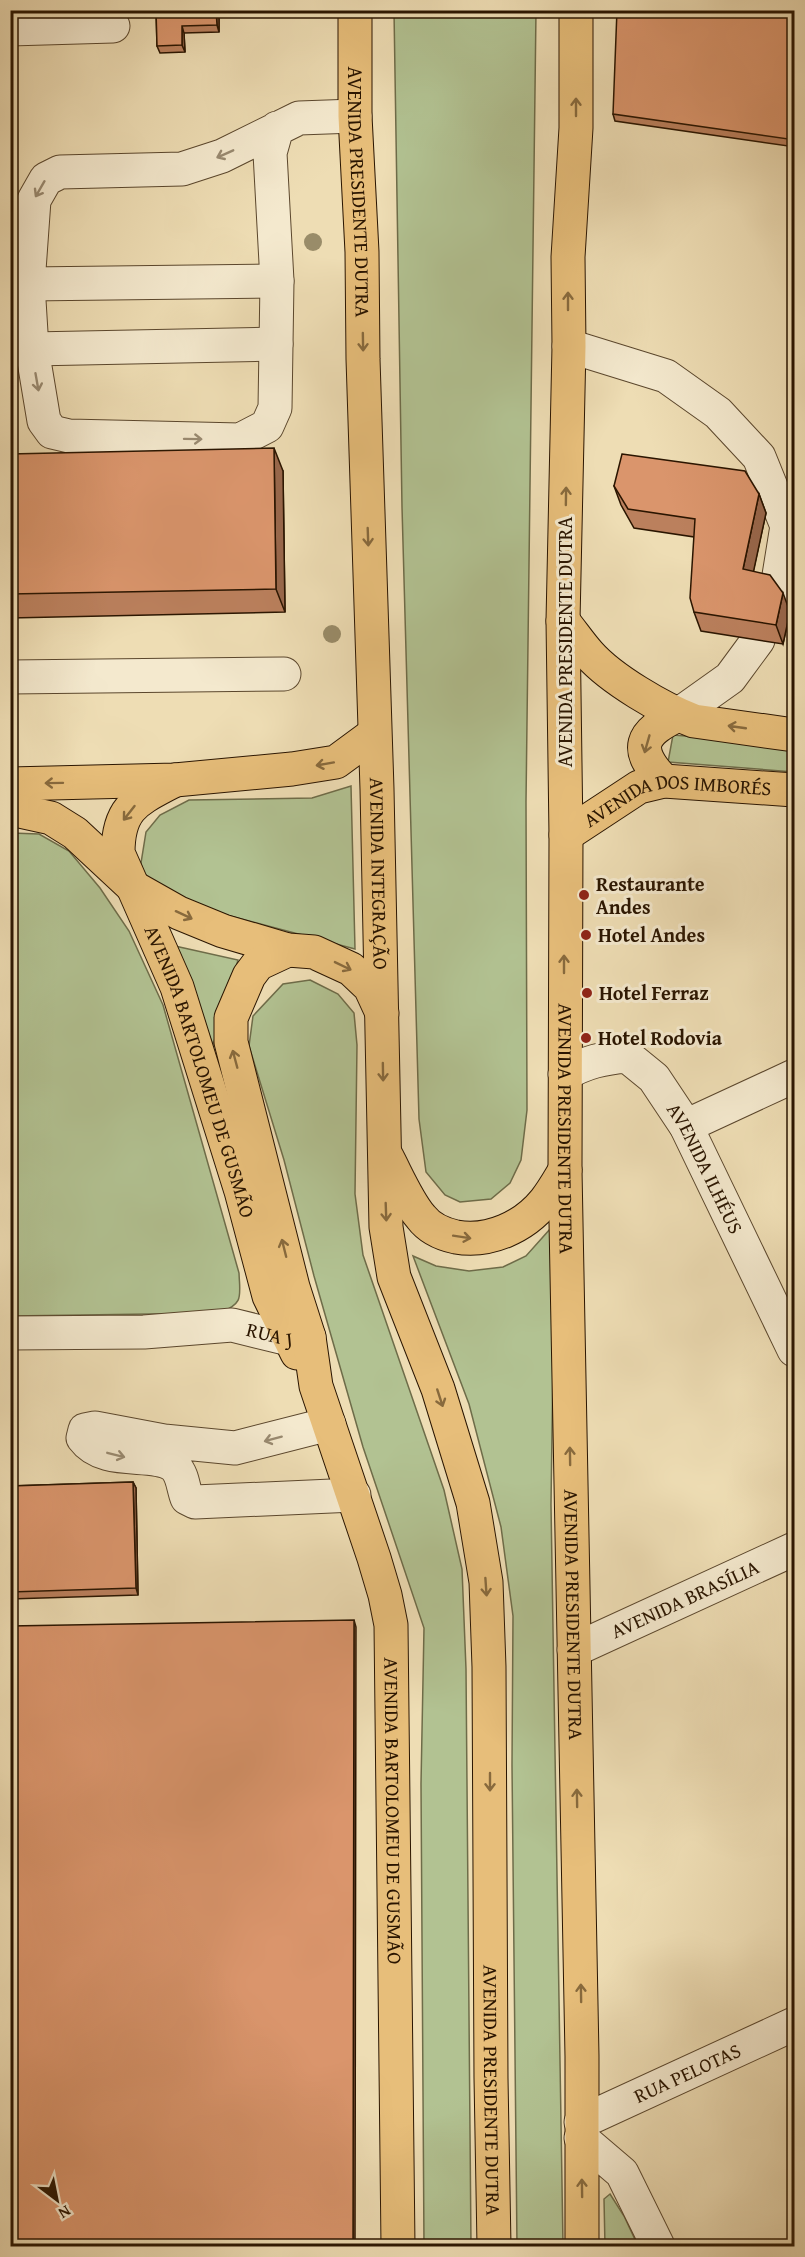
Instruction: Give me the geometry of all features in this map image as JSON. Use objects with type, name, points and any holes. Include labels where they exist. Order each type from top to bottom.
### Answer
[{"type":"main road","name":"AVENIDA PRESIDENTE DUTRA","points":[[355,10],[355,116],[362,252],[374,734]]},
{"type":"main road","name":"AVENIDA PRESIDENTE DUTRA","points":[[576,10],[576,128],[568,257],[569,346],[563,621],[566,835],[565,1170],[582,2247]]},
{"type":"main road","points":[[563,621],[590,656],[623,682],[678,716],[694,721],[795,735]]},
{"type":"main road","points":[[664,781],[649,766],[644,755],[644,748],[652,731],[660,723],[678,716]]},
{"type":"main road","points":[[10,784],[176,780],[292,769],[336,762],[374,734]]},
{"type":"main road","name":"AVENIDA INTEGRAÇÃO","points":[[374,734],[382,1013]]},
{"type":"main road","name":"AVENIDA BARTOLOMEU DE GUSMÃO","points":[[176,780],[146,796],[125,814],[118,835],[118,853],[177,987],[241,1191],[299,1338],[354,1495],[385,1595],[391,1625],[398,2247]]},
{"type":"main road","name":"AVENIDA DOS IMBORÉS","points":[[566,835],[639,787],[664,781],[795,790]]},
{"type":"main road","points":[[10,809],[51,818],[75,833],[133,887],[179,913],[223,931],[288,950],[315,952],[351,969],[370,987],[382,1013]]},
{"type":"main road","name":"AVENIDA BARTOLOMEU DE GUSMÃO","points":[[281,1292],[231,1042],[231,1018],[249,976],[258,964],[288,950]]},
{"type":"main road","name":"AVENIDA PRESIDENTE DUTRA","points":[[382,1013],[386,1227],[394,1276],[438,1389],[458,1452],[472,1503],[486,1582],[489,1690],[490,2078],[494,2247]]},
{"type":"main road","points":[[384,1153],[420,1216],[433,1229],[444,1234],[471,1239],[501,1233],[524,1221],[545,1201],[565,1170]]},
{"type":"street","points":[[10,29],[113,26]]},
{"type":"street","points":[[278,128],[270,153],[277,281],[275,408],[267,426],[240,440],[69,436],[52,432],[44,421],[32,349],[28,284],[34,200],[46,179],[60,172],[182,169],[222,156],[278,128],[299,118],[355,116]]},
{"type":"street","points":[[28,284],[277,281]]},
{"type":"street","points":[[32,349],[276,344]]},
{"type":"street","points":[[569,346],[666,376],[718,413],[759,457],[786,526],[776,594]]},
{"type":"street","points":[[678,716],[730,678],[758,640]]},
{"type":"street","points":[[10,677],[284,674]]},
{"type":"street","name":"AVENIDA ILHÉUS","points":[[565,1074],[582,1064],[599,1058],[627,1056],[654,1078],[686,1126],[795,1350]]},
{"type":"street","points":[[686,1126],[795,1076]]},
{"type":"street","name":"RUA J","points":[[232,1325],[281,1292]]},
{"type":"street","points":[[10,1333],[144,1332],[232,1325]]},
{"type":"street","name":"RUA J","points":[[232,1325],[299,1338]]},
{"type":"street","points":[[329,1424],[235,1449],[164,1441],[95,1428],[85,1430],[83,1438],[90,1447],[116,1455],[165,1460],[176,1467],[187,1498],[195,1502],[354,1495]]},
{"type":"street","name":"AVENIDA BRASÍLIA","points":[[574,1650],[795,1549]]},
{"type":"street","name":"RUA PELOTAS","points":[[581,2130],[615,2108],[795,2024]]},
{"type":"street","points":[[615,2108],[622,2173]]},
{"type":"street","points":[[581,2130],[622,2173],[658,2247]]},
{"type":"green space","points":[[394,11],[536,11],[526,802],[527,1110],[521,1160],[510,1183],[491,1199],[460,1202],[445,1195],[426,1172],[419,1119],[402,507]]},
{"type":"green space","points":[[673,735],[794,745],[794,772],[668,762]]},
{"type":"green space","points":[[351,786],[355,949],[166,899],[145,882],[141,863],[146,832],[160,815],[189,800],[312,798]]},
{"type":"green space","points":[[11,833],[39,834],[69,851],[100,888],[129,931],[163,1005],[239,1273],[239,1298],[233,1306],[220,1313],[11,1316]]},
{"type":"green space","points":[[175,946],[238,960],[213,1045]]},
{"type":"green space","points":[[310,980],[338,994],[354,1013],[357,1045],[355,1194],[363,1255],[444,1490],[462,1569],[466,1669],[471,2246],[424,2246],[421,1784],[424,1628],[363,1447],[314,1276],[284,1160],[249,1046],[253,1016],[283,984]]},
{"type":"green space","points":[[551,1228],[553,1363],[551,1505],[563,2246],[517,2246],[512,1765],[513,1616],[501,1527],[469,1404],[413,1256],[436,1266],[469,1271],[503,1267],[526,1256]]},
{"type":"green space","points":[[610,2194],[624,2216],[638,2246],[605,2246],[604,2199]]},
{"type":"building","points":[[156,10],[216,10],[217,25],[182,26],[182,45],[157,46]]},
{"type":"building","points":[[617,10],[795,10],[795,140],[613,114]]},
{"type":"building","points":[[274,448],[276,589],[10,594],[10,454]]},
{"type":"building","points":[[622,454],[745,471],[759,494],[743,569],[770,575],[783,593],[776,625],[694,612],[690,598],[695,519],[628,509],[614,486]]},
{"type":"building","points":[[133,1482],[136,1588],[10,1592],[10,1486]]},
{"type":"building","points":[[354,1620],[353,2247],[10,2247],[10,1626]]},
{"type":"place","name":"Restaurante Andes","points":[[584,895]]},
{"type":"place","name":"Hotel Andes","points":[[586,935]]},
{"type":"place","name":"Hotel Ferraz","points":[[587,993]]},
{"type":"place","name":"Hotel Rodovia","points":[[586,1038]]}]
